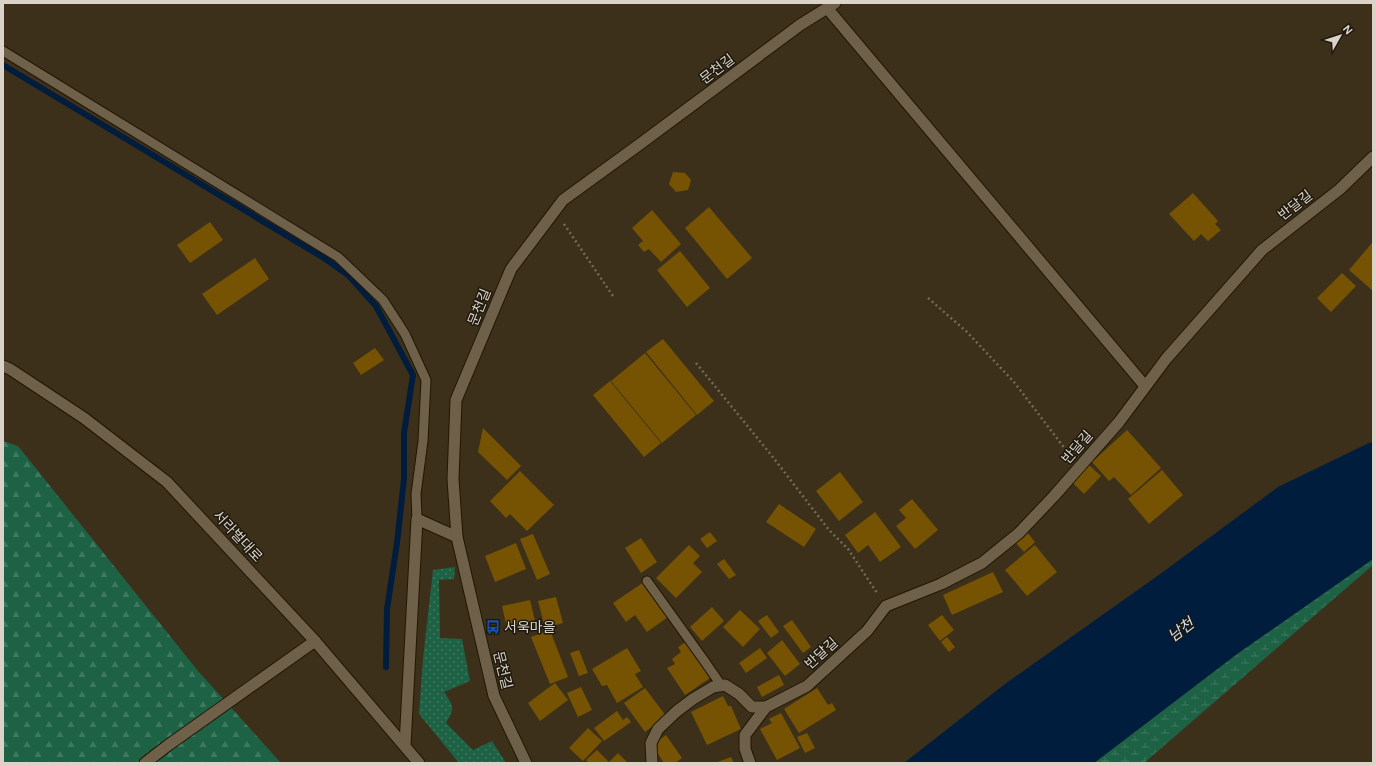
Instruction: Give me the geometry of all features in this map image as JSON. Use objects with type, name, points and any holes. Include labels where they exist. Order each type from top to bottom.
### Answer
[{"type":"street","name":"문천길","points":[[526,763],[494,696],[457,537],[452,479],[456,400],[511,269],[563,200],[800,26],[831,6]]},
{"type":"street","points":[[831,6],[1145,386]]},
{"type":"street","name":"반달길","points":[[750,763],[745,749],[745,735],[766,707],[807,686],[867,631],[886,606],[941,584],[982,563],[1019,533],[1119,422],[1166,359],[1262,250],[1340,189],[1373,157]]},
{"type":"street","name":"서라벌대로","points":[[3,366],[10,369],[84,418],[167,482],[315,641],[419,763]]},
{"type":"street","points":[[405,745],[417,519],[457,537]]},
{"type":"street","points":[[145,763],[315,641]]},
{"type":"street","points":[[652,763],[650,743],[658,729],[677,711],[713,687],[725,685],[739,694],[752,707],[766,707]]},
{"type":"lane","points":[[3,51],[338,257],[383,300],[405,334],[426,380],[423,441],[416,494],[417,519]]},
{"type":"lane","points":[[647,581],[721,686]]},
{"type":"path","points":[[554,211],[613,296]]},
{"type":"path","points":[[928,298],[967,332],[1014,382],[1079,467]]},
{"type":"path","points":[[696,362],[772,456],[829,530],[848,549],[886,606]]},
{"type":"green space","points":[[3,441],[18,446],[198,671],[281,763],[3,763]]},
{"type":"green space","points":[[1373,559],[1373,565],[1144,763],[1094,763],[1237,654]]},
{"type":"green space","points":[[455,567],[454,579],[439,580],[440,638],[462,639],[470,681],[444,692],[452,707],[451,714],[446,723],[473,750],[492,741],[506,763],[459,763],[419,714],[423,659],[433,570]]},
{"type":"water","name":"남천","points":[[1371,442],[1373,443],[1373,559],[1237,654],[1094,763],[904,763],[1005,684],[1163,572],[1278,487]]},
{"type":"building","points":[[673,172],[685,173],[691,180],[688,190],[676,192],[669,184]]},
{"type":"building","points":[[1193,193],[1218,221],[1215,224],[1221,230],[1208,241],[1201,234],[1194,241],[1169,214]]},
{"type":"building","points":[[709,207],[752,258],[727,279],[685,228]]},
{"type":"building","points":[[652,210],[681,244],[661,262],[649,249],[644,252],[638,245],[643,241],[632,228]]},
{"type":"building","points":[[210,222],[223,240],[190,263],[177,245]]},
{"type":"building","points":[[1372,243],[1373,244],[1373,291],[1349,270]]},
{"type":"building","points":[[680,251],[710,288],[687,307],[657,270]]},
{"type":"building","points":[[255,258],[269,279],[217,315],[202,294]]},
{"type":"building","points":[[1342,273],[1356,286],[1331,312],[1317,298]]},
{"type":"building","points":[[663,339],[714,401],[697,415],[646,352]]},
{"type":"building","points":[[375,348],[384,360],[361,375],[353,363]]},
{"type":"building","points":[[645,353],[696,415],[662,443],[611,381]]},
{"type":"building","points":[[610,381],[661,443],[644,457],[593,395]]},
{"type":"building","points":[[483,428],[521,466],[507,480],[478,452]]},
{"type":"building","points":[[1127,430],[1161,468],[1131,495],[1114,477],[1109,481],[1092,462]]},
{"type":"building","points":[[1089,465],[1101,476],[1084,494],[1073,483]]},
{"type":"building","points":[[1162,470],[1183,495],[1149,524],[1128,499]]},
{"type":"building","points":[[520,471],[554,505],[527,531],[510,514],[506,518],[490,501]]},
{"type":"building","points":[[840,472],[863,502],[839,521],[816,491]]},
{"type":"building","points":[[912,499],[938,530],[915,549],[896,526],[906,518],[899,510]]},
{"type":"building","points":[[779,504],[816,529],[804,547],[766,522]]},
{"type":"building","points":[[875,512],[901,547],[880,562],[868,545],[858,553],[845,535]]},
{"type":"building","points":[[710,532],[717,541],[707,548],[700,539]]},
{"type":"building","points":[[1027,532],[1035,542],[1024,552],[1015,542]]},
{"type":"building","points":[[533,534],[550,574],[537,580],[520,539]]},
{"type":"building","points":[[641,538],[657,562],[641,573],[625,548]]},
{"type":"building","points":[[516,543],[526,569],[495,582],[485,556]]},
{"type":"building","points":[[689,545],[700,556],[693,563],[702,572],[676,598],[656,578]]},
{"type":"building","points":[[1035,545],[1057,572],[1027,596],[1005,570]]},
{"type":"building","points":[[724,559],[736,575],[729,579],[717,564]]},
{"type":"building","points":[[993,572],[1003,592],[952,615],[943,595]]},
{"type":"building","points":[[644,582],[668,617],[647,632],[635,615],[626,622],[613,603]]},
{"type":"building","points":[[556,597],[563,623],[545,628],[538,601]]},
{"type":"building","points":[[530,600],[535,621],[507,628],[502,606]]},
{"type":"building","points":[[712,607],[724,621],[702,641],[690,627]]},
{"type":"building","points":[[740,610],[760,629],[743,647],[723,627]]},
{"type":"building","points":[[767,615],[779,632],[771,638],[758,621]]},
{"type":"building","points":[[942,615],[954,630],[940,641],[928,625]]},
{"type":"building","points":[[792,620],[811,647],[803,653],[783,626]]},
{"type":"building","points":[[550,630],[568,677],[550,684],[531,637]]},
{"type":"building","points":[[947,637],[955,647],[949,652],[941,642]]},
{"type":"building","points":[[689,640],[713,676],[685,695],[667,668],[675,664],[672,659],[681,652],[678,647]]},
{"type":"building","points":[[782,640],[800,664],[785,676],[767,653]]},
{"type":"building","points":[[627,648],[641,671],[635,674],[643,687],[617,703],[607,685],[602,686],[592,669]]},
{"type":"building","points":[[760,648],[767,658],[746,673],[739,663]]},
{"type":"building","points":[[579,650],[588,673],[579,676],[570,653]]},
{"type":"building","points":[[779,675],[784,685],[762,697],[757,687]]},
{"type":"building","points":[[555,683],[568,700],[540,721],[528,703]]},
{"type":"building","points":[[581,687],[592,710],[578,717],[567,693]]},
{"type":"building","points":[[645,688],[666,716],[645,732],[624,703]]},
{"type":"building","points":[[817,688],[828,705],[832,703],[836,710],[799,733],[784,709]]},
{"type":"building","points":[[723,696],[728,706],[731,706],[741,729],[707,745],[691,712]]},
{"type":"building","points":[[617,711],[623,720],[627,717],[631,722],[604,741],[594,728]]},
{"type":"building","points":[[781,713],[800,748],[777,760],[760,729],[772,723],[769,719]]},
{"type":"building","points":[[588,728],[602,741],[583,761],[569,748]]},
{"type":"building","points":[[807,733],[815,748],[805,753],[797,737]]},
{"type":"building","points":[[666,735],[682,758],[675,763],[664,763],[652,745]]},
{"type":"building","points":[[597,750],[609,762],[618,753],[628,763],[589,763],[586,760]]},
{"type":"building","points":[[731,757],[734,763],[715,763]]},
{"type":"waterway","points":[[3,65],[324,258],[348,275],[376,306],[413,375],[404,433],[404,479],[397,543],[387,609],[386,667]]},
{"type":"place","name":"서욱마을","points":[[493,627]]}]
